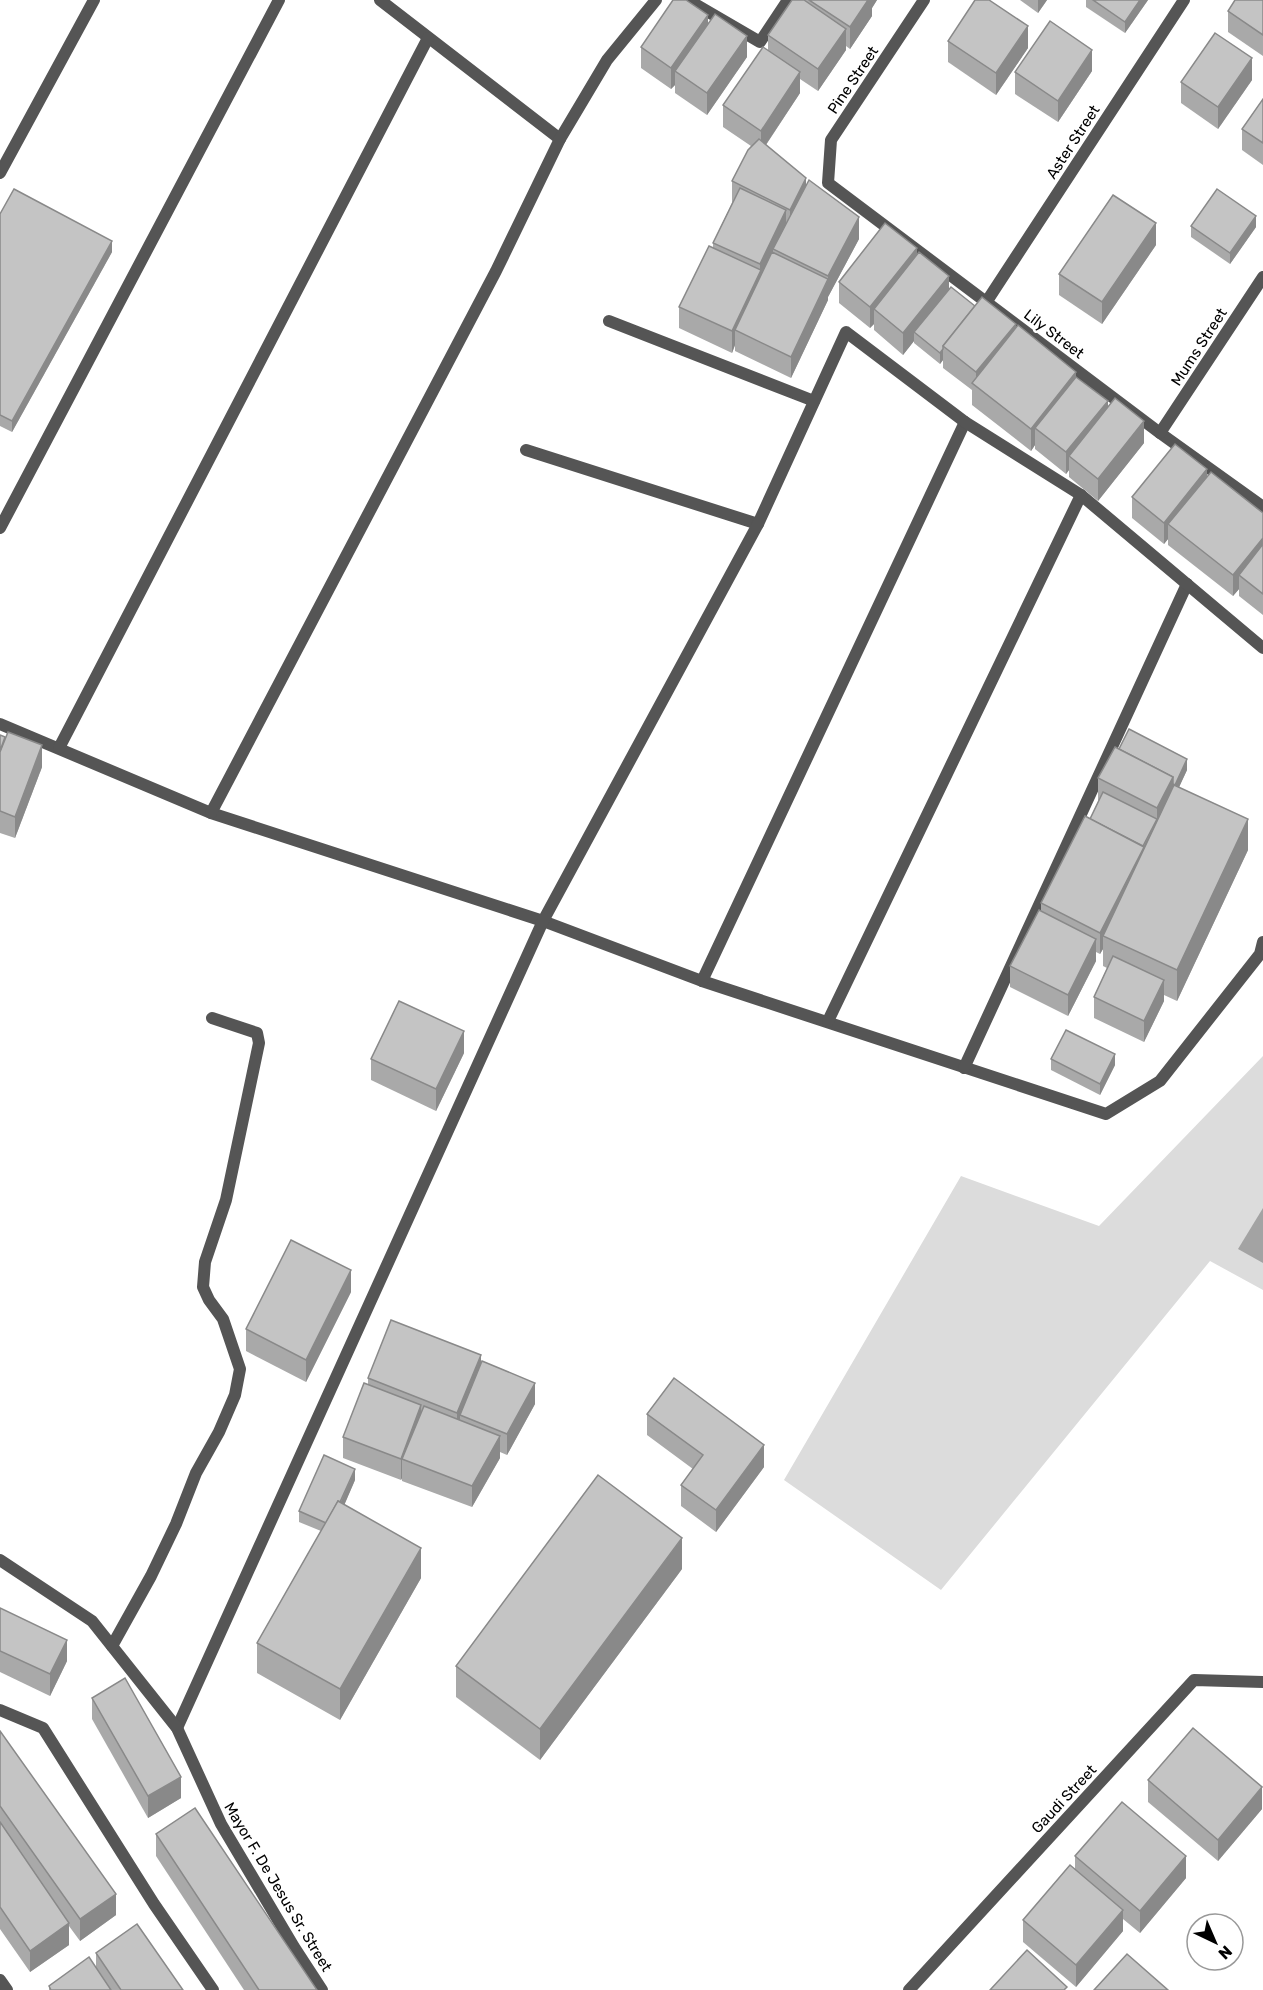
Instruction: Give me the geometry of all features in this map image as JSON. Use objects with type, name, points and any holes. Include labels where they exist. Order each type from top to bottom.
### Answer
[{"type":"street","points":[[0,173],[94,0]]},
{"type":"street","points":[[0,528],[279,0]]},
{"type":"street","points":[[380,0],[560,139]]},
{"type":"street","points":[[211,813],[496,271],[560,139],[607,60],[656,0]]},
{"type":"street","points":[[688,0],[760,42],[788,0]]},
{"type":"street","name":"Pine Street","points":[[828,183],[831,140],[924,0]]},
{"type":"street","name":"Aster Street","points":[[987,301],[1184,0]]},
{"type":"street","points":[[59,748],[428,38]]},
{"type":"street","name":"Lily Street","points":[[828,183],[1160,433],[1263,507]]},
{"type":"street","name":"Mums Street","points":[[1160,433],[1263,277]]},
{"type":"street","points":[[609,321],[814,401]]},
{"type":"street","points":[[177,1728],[543,921],[758,524],[846,332],[965,422],[1081,495],[1263,648]]},
{"type":"street","points":[[702,981],[965,422]]},
{"type":"street","points":[[526,450],[758,524]]},
{"type":"street","points":[[828,1021],[1081,495]]},
{"type":"street","points":[[964,1068],[1187,584]]},
{"type":"street","points":[[0,724],[211,813],[543,921],[702,981],[1106,1114],[1160,1081],[1260,954],[1263,942]]},
{"type":"street","points":[[112,1646],[151,1576],[176,1524],[196,1473],[236,1395],[240,1369],[223,1319],[209,1300],[203,1287],[205,1262],[226,1200],[260,1043],[257,1033],[212,1018]]},
{"type":"street","name":"Mayor F. De Jesus Sr. Street","points":[[0,1560],[92,1621],[177,1728],[220,1824],[322,1990]]},
{"type":"street","name":"Gaudi Street","points":[[909,1990],[1194,1680],[1263,1682]]},
{"type":"street","points":[[0,1710],[43,1728],[154,1904],[213,1990]]},
{"type":"street","points":[[0,1980],[7,1990]]},
{"type":"shaded area","points":[[1263,1056],[1263,1290],[1210,1261],[941,1590],[784,1480],[961,1176],[1099,1226]]},
{"type":"shaded area","points":[[1263,1208],[1263,1263],[1238,1249]]},
{"type":"building","points":[[673,0],[686,0],[708,15],[671,68],[641,47]]},
{"type":"building","points":[[792,0],[804,0],[846,29],[818,69],[768,35]]},
{"type":"building","points":[[809,0],[868,0],[850,27]]},
{"type":"building","points":[[975,0],[989,0],[1028,26],[996,73],[948,41]]},
{"type":"building","points":[[1093,0],[1140,0],[1125,22]]},
{"type":"building","points":[[1235,0],[1263,0],[1263,35],[1228,11]]},
{"type":"building","points":[[715,14],[747,36],[707,93],[675,71]]},
{"type":"building","points":[[1050,21],[1092,50],[1058,101],[1015,72]]},
{"type":"building","points":[[1215,33],[1252,58],[1218,107],[1181,82]]},
{"type":"building","points":[[763,47],[800,72],[761,131],[723,105]]},
{"type":"building","points":[[1263,99],[1263,143],[1242,129]]},
{"type":"building","points":[[759,139],[806,178],[790,210],[732,181],[748,150]]},
{"type":"building","points":[[809,180],[859,217],[828,276],[773,249]]},
{"type":"building","points":[[740,188],[786,210],[760,264],[713,243]]},
{"type":"building","points":[[14,189],[112,241],[12,421],[0,415],[0,214]]},
{"type":"building","points":[[1217,189],[1256,216],[1230,253],[1191,226]]},
{"type":"building","points":[[1113,195],[1156,223],[1102,302],[1059,274]]},
{"type":"building","points":[[885,223],[917,248],[870,307],[839,282]]},
{"type":"building","points":[[709,246],[761,270],[732,331],[679,307]]},
{"type":"building","points":[[772,252],[828,279],[791,357],[735,330]]},
{"type":"building","points":[[919,252],[949,276],[903,333],[874,309]]},
{"type":"building","points":[[951,287],[975,306],[940,353],[914,332]]},
{"type":"building","points":[[982,297],[1016,324],[976,372],[943,346]]},
{"type":"building","points":[[1018,325],[1076,372],[1031,429],[972,383]]},
{"type":"building","points":[[1076,377],[1108,401],[1066,452],[1035,428]]},
{"type":"building","points":[[1115,398],[1144,421],[1098,479],[1069,456]]},
{"type":"building","points":[[1175,444],[1207,469],[1164,523],[1132,497]]},
{"type":"building","points":[[1211,472],[1263,513],[1263,538],[1233,575],[1168,524]]},
{"type":"building","points":[[1263,544],[1263,594],[1239,575]]},
{"type":"building","points":[[1129,729],[1187,759],[1175,785],[1173,777],[1119,749]]},
{"type":"building","points":[[8,732],[42,745],[15,817],[0,811],[0,752]]},
{"type":"building","points":[[0,735],[5,737],[0,751]]},
{"type":"building","points":[[1115,747],[1173,777],[1157,808],[1098,778]]},
{"type":"building","points":[[1174,785],[1248,819],[1177,970],[1103,936]]},
{"type":"building","points":[[1103,792],[1157,819],[1143,846],[1090,819]]},
{"type":"building","points":[[1085,816],[1144,847],[1100,933],[1041,903]]},
{"type":"building","points":[[1039,910],[1096,939],[1068,995],[1010,966]]},
{"type":"building","points":[[1113,956],[1164,980],[1144,1021],[1094,997]]},
{"type":"building","points":[[399,1001],[464,1031],[436,1089],[371,1059]]},
{"type":"building","points":[[1066,1030],[1115,1054],[1100,1084],[1051,1059]]},
{"type":"building","points":[[291,1240],[351,1270],[306,1360],[246,1329]]},
{"type":"building","points":[[391,1320],[481,1355],[457,1413],[368,1378]]},
{"type":"building","points":[[482,1361],[535,1383],[507,1434],[460,1415]]},
{"type":"building","points":[[674,1378],[764,1445],[716,1510],[681,1485],[703,1455],[647,1414]]},
{"type":"building","points":[[364,1383],[421,1405],[401,1459],[343,1437]]},
{"type":"building","points":[[424,1406],[500,1436],[472,1486],[402,1459]]},
{"type":"building","points":[[324,1455],[355,1469],[340,1502],[338,1501],[326,1523],[299,1511]]},
{"type":"building","points":[[598,1475],[682,1538],[540,1729],[456,1666]]},
{"type":"building","points":[[338,1501],[421,1548],[340,1689],[257,1643]]},
{"type":"building","points":[[0,1608],[67,1640],[50,1674],[0,1651]]},
{"type":"building","points":[[125,1678],[181,1777],[148,1796],[92,1698]]},
{"type":"building","points":[[1193,1728],[1262,1787],[1218,1840],[1148,1780]]},
{"type":"building","points":[[0,1731],[116,1894],[80,1919],[0,1806]]},
{"type":"building","points":[[1122,1802],[1186,1856],[1140,1911],[1075,1856]]},
{"type":"building","points":[[195,1808],[317,1990],[259,1990],[156,1834]]},
{"type":"building","points":[[0,1822],[69,1923],[30,1951],[0,1907]]},
{"type":"building","points":[[1070,1865],[1123,1910],[1076,1965],[1023,1920]]},
{"type":"building","points":[[137,1924],[183,1990],[121,1990],[96,1953]]},
{"type":"building","points":[[1027,1950],[1067,1987],[1064,1990],[990,1990]]},
{"type":"building","points":[[1127,1954],[1168,1990],[1094,1990]]},
{"type":"building","points":[[89,1957],[111,1990],[51,1990],[49,1986]]}]
